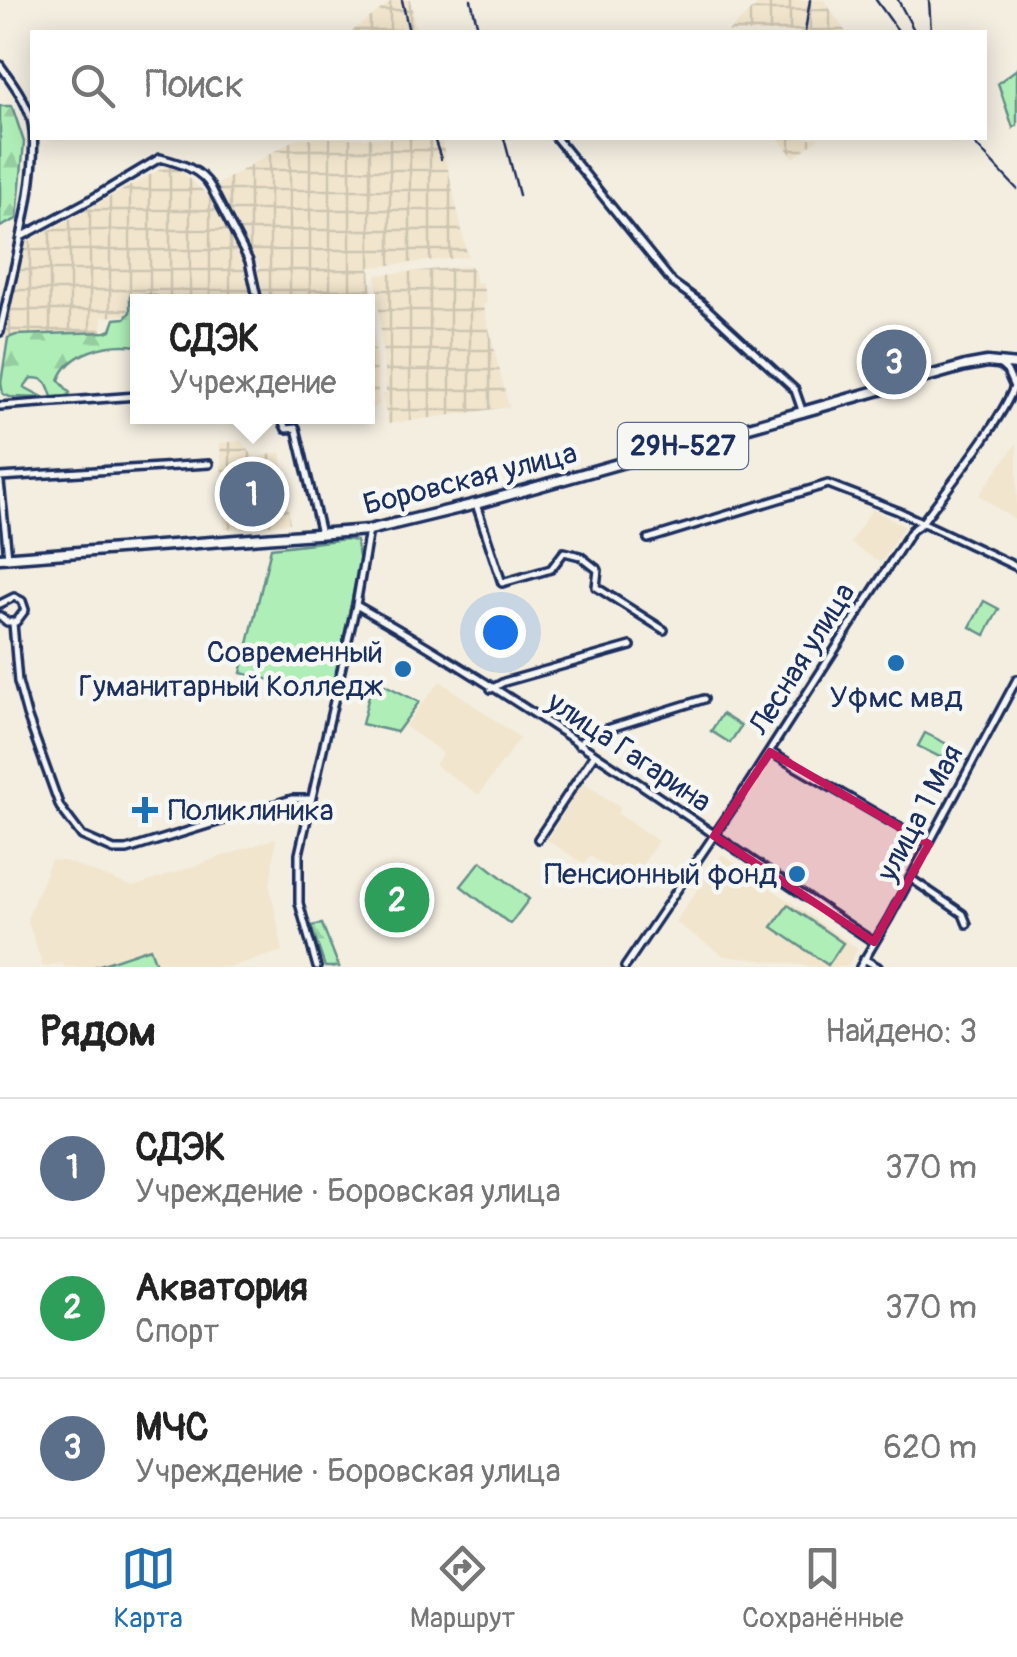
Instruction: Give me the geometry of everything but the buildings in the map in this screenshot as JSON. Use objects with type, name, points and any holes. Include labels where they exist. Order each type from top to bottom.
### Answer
[{"type":"main road","name":"Боровская улица","points":[[4,558],[369,530],[476,504],[966,366],[998,362]]},
{"type":"main road","name":"29Н-527","points":[[998,362],[1017,365]]},
{"type":"street","points":[[0,66],[30,116]]},
{"type":"street","points":[[0,332],[21,237],[33,140]]},
{"type":"street","points":[[558,140],[658,266],[795,390],[803,413]]},
{"type":"street","points":[[21,237],[160,158],[206,178],[249,261],[256,294]]},
{"type":"street","points":[[998,362],[1016,388]]},
{"type":"street","name":"Лесная улица","points":[[625,967],[770,752],[912,530],[922,524],[1016,388],[1017,378]]},
{"type":"street","points":[[0,406],[130,397]]},
{"type":"street","points":[[284,424],[286,429],[296,428],[321,534]]},
{"type":"street","points":[[4,558],[0,480],[209,464]]},
{"type":"street","points":[[648,538],[828,484],[898,511],[1017,567]]},
{"type":"street","points":[[476,504],[502,584],[551,569],[564,552],[580,556],[598,570],[596,586],[664,630]]},
{"type":"street","points":[[314,965],[297,892],[299,854],[356,605],[369,530]]},
{"type":"street","points":[[0,604],[10,597],[22,601],[24,613],[13,623]]},
{"type":"street","name":"улица Гагарина","points":[[356,605],[594,754],[874,942]]},
{"type":"street","points":[[0,616],[13,623]]},
{"type":"street","points":[[13,623],[18,682],[50,779],[71,825],[96,844],[127,850],[292,799],[310,799]]},
{"type":"street","points":[[491,689],[631,646]]},
{"type":"street","name":"улица 1 Мая","points":[[860,967],[1017,679]]},
{"type":"street","points":[[578,744],[591,734],[704,699]]},
{"type":"street","points":[[770,752],[929,844]]},
{"type":"street","points":[[538,839],[594,754]]},
{"type":"street","points":[[910,878],[963,914],[968,924]]},
{"type":"street","points":[[864,960],[878,967]]},
{"type":"highlighted area","points":[[770,752],[929,844],[874,942],[714,836]]},
{"type":"shaded area","points":[[393,0],[410,0],[417,30],[354,30]]},
{"type":"shaded area","points":[[762,0],[824,0],[845,30],[730,30]]},
{"type":"shaded area","points":[[294,140],[441,140],[468,257],[370,267],[372,294],[260,294],[254,273],[260,269],[215,186]]},
{"type":"shaded area","points":[[780,140],[816,140],[794,158]]},
{"type":"shaded area","points":[[172,163],[208,195],[245,262],[252,292],[130,294],[128,315],[102,317],[102,333],[3,338],[24,244]]},
{"type":"shaded area","points":[[471,266],[477,283],[482,282],[487,303],[483,305],[509,407],[388,424],[382,394],[386,393],[376,275]]},
{"type":"shaded area","points":[[375,344],[379,405],[375,407]]},
{"type":"shaded area","points":[[241,441],[255,458],[281,452],[290,523],[225,529],[220,443]]},
{"type":"shaded area","points":[[1017,443],[1017,522],[979,495]]},
{"type":"shaded area","points":[[872,509],[904,526],[881,563],[850,543]]},
{"type":"shaded area","points":[[440,681],[520,738],[479,795],[435,765],[443,753],[405,726]]},
{"type":"shaded area","points":[[583,782],[621,808],[617,813],[658,841],[631,882],[590,856],[584,864],[547,840]]},
{"type":"shaded area","points":[[276,838],[270,887],[283,951],[230,967],[64,967],[63,963],[43,967],[27,918],[51,860],[65,861],[133,887]]},
{"type":"shaded area","points":[[722,854],[858,949],[847,967],[724,956],[675,922]]},
{"type":"green space","points":[[1017,69],[1017,125],[1013,128],[998,83]]},
{"type":"green space","points":[[0,106],[12,106],[24,142],[17,219],[0,227]]},
{"type":"green space","points":[[130,312],[130,346],[90,351],[71,362],[59,380],[70,393],[67,396],[52,397],[46,382],[31,378],[24,387],[45,398],[3,394],[8,338],[106,332],[115,319],[125,318]]},
{"type":"green space","points":[[356,541],[360,562],[329,693],[241,673],[271,548]]},
{"type":"green space","points":[[984,601],[999,609],[985,635],[970,627]]},
{"type":"green space","points":[[373,679],[419,702],[397,732],[362,724]]},
{"type":"green space","points":[[722,714],[741,726],[730,743],[711,731]]},
{"type":"green space","points":[[925,733],[949,745],[942,758],[918,746]]},
{"type":"green space","points":[[481,861],[529,899],[510,924],[461,886]]},
{"type":"green space","points":[[788,905],[843,943],[828,965],[772,927]]},
{"type":"green space","points":[[322,924],[339,967],[325,967],[311,926]]},
{"type":"green space","points":[[150,948],[157,967],[94,967]]},
{"type":"railway","points":[[402,0],[409,30]]},
{"type":"railway","points":[[471,0],[478,30]]},
{"type":"railway","points":[[805,30],[810,0]]},
{"type":"railway","points":[[876,0],[898,30]]},
{"type":"railway","points":[[898,0],[914,30]]},
{"type":"railway","points":[[929,0],[931,30]]},
{"type":"railway","points":[[435,140],[441,159]]},
{"type":"railway","points":[[505,140],[519,195]]},
{"type":"railway","points":[[971,140],[1017,189]]},
{"type":"place","name":"МЧС","points":[[894,362]]},
{"type":"place","name":"СДЭК","points":[[252,494]]},
{"type":"place","name":"Уфмс мвд","points":[[896,663]]},
{"type":"place","name":"Современный Гуманитарный Колледж","points":[[403,669]]},
{"type":"place","name":"Поликлиника","points":[[145,810]]},
{"type":"place","name":"Пенсионный фонд","points":[[797,874]]},
{"type":"place","name":"Акватория","points":[[397,900]]}]
